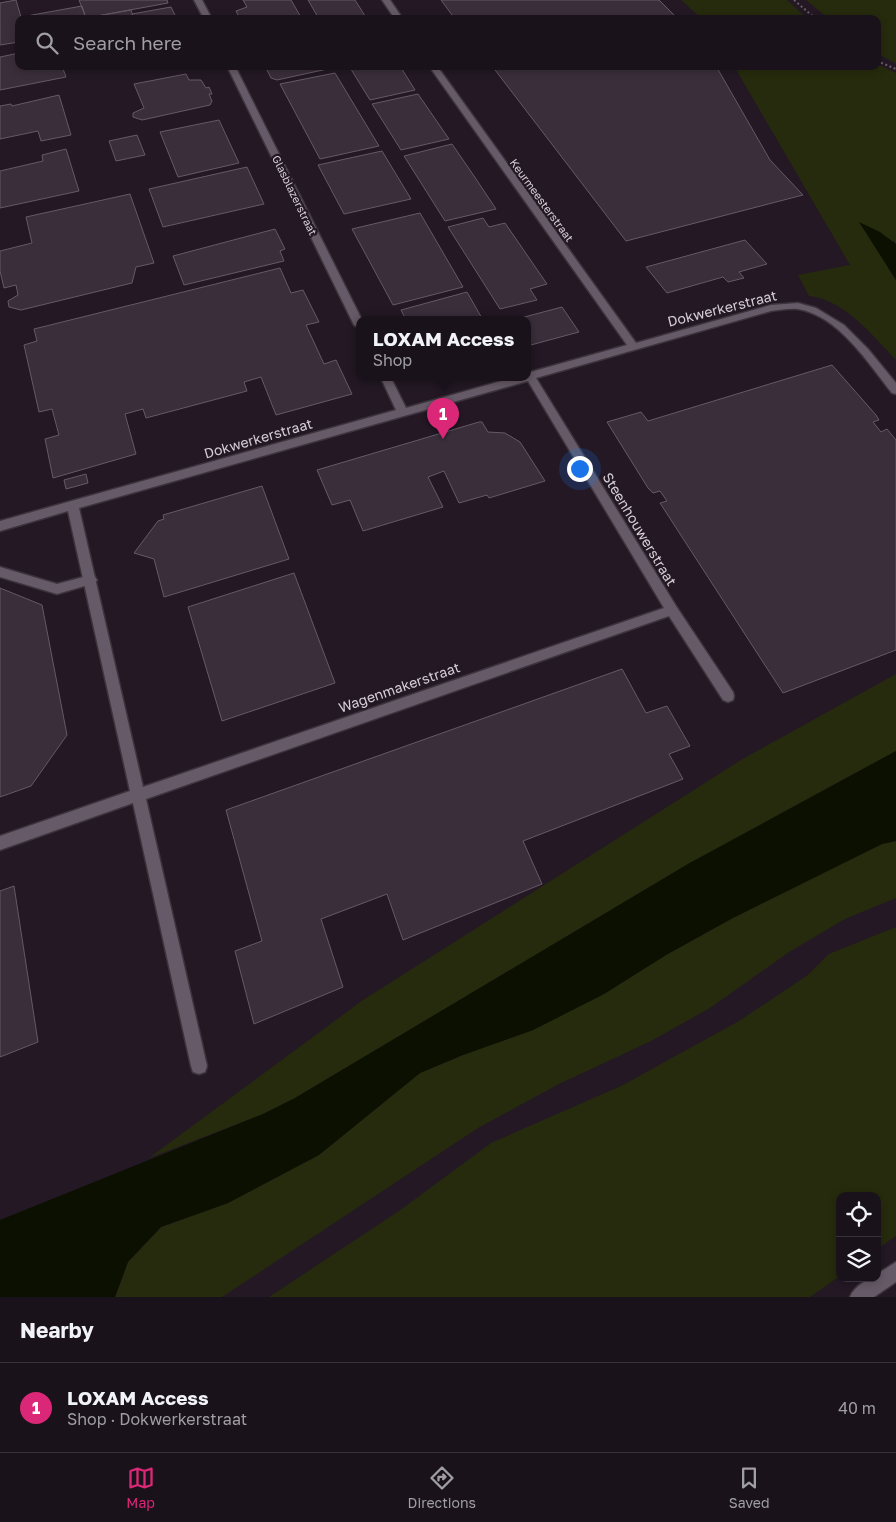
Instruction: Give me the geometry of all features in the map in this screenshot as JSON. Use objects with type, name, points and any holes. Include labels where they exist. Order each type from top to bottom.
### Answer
[{"type":"street","points":[[198,0],[206,15]]},
{"type":"street","points":[[386,0],[396,15]]},
{"type":"street","name":"Glasblazerstraat","points":[[233,70],[356,319]]},
{"type":"street","name":"Keurmeesterstraat","points":[[436,70],[633,346]]},
{"type":"street","name":"Dokwerkerstraat","points":[[531,376],[771,308],[796,306],[814,310],[836,322],[896,390]]},
{"type":"street","points":[[387,381],[403,413]]},
{"type":"street","name":"Dokwerkerstraat","points":[[0,526],[513,381]]},
{"type":"street","name":"Steenhouwerstraat","points":[[529,381],[672,610],[728,696]]},
{"type":"street","points":[[73,506],[199,1066]]},
{"type":"street","points":[[0,572],[57,589],[90,580]]},
{"type":"street","name":"Wagenmakerstraat","points":[[0,843],[672,610]]},
{"type":"street","points":[[859,1297],[896,1271]]},
{"type":"path","points":[[794,0],[811,15]]},
{"type":"path","points":[[881,62],[896,70]]},
{"type":"green space","points":[[681,0],[787,0],[804,15],[698,15]]},
{"type":"green space","points":[[806,0],[896,0],[896,64],[881,55],[881,15],[824,15]]},
{"type":"green space","points":[[881,66],[896,73],[896,244],[893,240],[888,268],[896,280],[896,360],[846,311],[822,299],[809,296],[798,275],[850,265],[736,70],[881,70]]},
{"type":"green space","points":[[896,674],[896,751],[688,864],[295,1098],[263,1114],[149,1158],[363,1000],[741,760]]},
{"type":"green space","points":[[896,841],[896,898],[845,919],[789,952],[710,1008],[651,1041],[557,1085],[478,1128],[222,1297],[115,1297],[128,1262],[161,1227],[228,1203],[319,1155],[420,1073],[463,1055],[533,1030],[604,994],[666,955],[731,919],[882,844]]},
{"type":"green space","points":[[896,927],[896,1236],[881,1246],[881,1192],[836,1192],[836,1279],[810,1297],[269,1297],[399,1211],[491,1143],[621,1086],[739,1021],[808,975],[829,954]]},
{"type":"shaded area","points":[[859,222],[880,232],[896,244],[896,280]]},
{"type":"shaded area","points":[[896,751],[896,841],[882,844],[731,919],[666,955],[604,994],[533,1030],[463,1055],[420,1073],[319,1155],[228,1203],[161,1227],[128,1262],[115,1297],[0,1297],[0,1220],[263,1114],[295,1098],[688,864]]},
{"type":"building","points":[[16,0],[20,15],[15,15],[15,43],[0,45],[0,3]]},
{"type":"building","points":[[79,0],[167,0],[168,3],[102,15],[85,15]]},
{"type":"building","points":[[243,0],[291,0],[300,15],[238,15],[236,11],[247,7]]},
{"type":"building","points":[[308,0],[355,0],[364,15],[317,15]]},
{"type":"building","points":[[441,0],[659,0],[674,15],[452,15]]},
{"type":"building","points":[[82,6],[85,15],[32,15]]},
{"type":"building","points":[[171,7],[175,15],[132,15]]},
{"type":"building","points":[[131,10],[133,15],[103,15]]},
{"type":"building","points":[[15,54],[15,70],[63,70],[66,77],[0,90],[0,57]]},
{"type":"building","points":[[267,70],[323,70],[277,80],[271,78]]},
{"type":"building","points":[[351,70],[402,70],[415,90],[370,100]]},
{"type":"building","points":[[495,70],[718,70],[770,160],[803,195],[626,241]]},
{"type":"building","points":[[335,73],[379,146],[320,159],[280,84]]},
{"type":"building","points":[[186,74],[189,80],[201,80],[206,88],[209,87],[212,94],[209,94],[212,101],[210,105],[142,120],[133,117],[133,113],[144,108],[134,84]]},
{"type":"building","points":[[418,94],[449,139],[401,150],[372,104]]},
{"type":"building","points":[[59,95],[71,135],[41,141],[38,131],[0,139],[0,106],[11,104],[12,106]]},
{"type":"building","points":[[219,120],[239,163],[178,177],[160,132]]},
{"type":"building","points":[[137,135],[145,155],[116,161],[109,141]]},
{"type":"building","points":[[452,144],[496,209],[445,221],[404,156]]},
{"type":"building","points":[[66,149],[79,191],[0,208],[0,171],[43,161],[42,155]]},
{"type":"building","points":[[382,151],[411,199],[344,214],[318,165]]},
{"type":"building","points":[[247,167],[264,204],[163,227],[149,189]]},
{"type":"building","points":[[130,194],[154,263],[136,267],[132,283],[21,310],[9,307],[8,301],[18,295],[16,285],[4,288],[0,271],[0,251],[32,243],[26,217]]},
{"type":"building","points":[[420,213],[463,287],[393,305],[352,229]]},
{"type":"building","points":[[483,218],[489,227],[505,223],[547,284],[530,289],[537,300],[500,309],[448,227]]},
{"type":"building","points":[[275,229],[285,249],[280,251],[284,261],[184,285],[173,256]]},
{"type":"building","points":[[745,240],[767,264],[739,272],[744,278],[728,282],[723,277],[667,293],[646,267]]},
{"type":"building","points":[[280,268],[291,293],[303,290],[319,322],[306,325],[324,364],[336,360],[352,394],[276,415],[261,377],[244,382],[247,391],[146,418],[143,409],[125,414],[136,454],[53,478],[45,439],[59,435],[52,409],[39,412],[24,345],[37,341],[34,329]]},
{"type":"building","points":[[467,292],[481,316],[404,316],[401,310]]},
{"type":"building","points":[[562,307],[579,332],[531,345],[531,316],[528,316]]},
{"type":"building","points":[[832,365],[876,415],[879,420],[873,422],[881,432],[887,429],[896,440],[896,650],[783,693],[660,503],[667,501],[660,491],[653,493],[648,488],[607,422],[641,412],[648,421]]},
{"type":"building","points":[[482,422],[488,432],[505,433],[520,442],[545,481],[489,498],[487,495],[459,503],[444,471],[428,477],[443,507],[363,531],[350,500],[332,505],[317,470]]},
{"type":"building","points":[[86,474],[88,483],[66,489],[64,480]]},
{"type":"building","points":[[262,486],[289,559],[164,597],[154,559],[134,553],[158,521],[164,519],[163,515]]},
{"type":"building","points":[[294,573],[335,683],[222,721],[188,607]]},
{"type":"building","points":[[0,588],[42,605],[67,735],[31,786],[0,797]]},
{"type":"building","points":[[622,669],[646,713],[667,706],[690,746],[669,754],[683,779],[523,841],[542,884],[403,940],[387,894],[321,919],[343,987],[254,1024],[235,951],[262,941],[226,810]]},
{"type":"building","points":[[14,886],[38,1042],[0,1057],[0,891]]},
{"type":"place","name":"LOXAM Access","points":[[443,439]]}]
